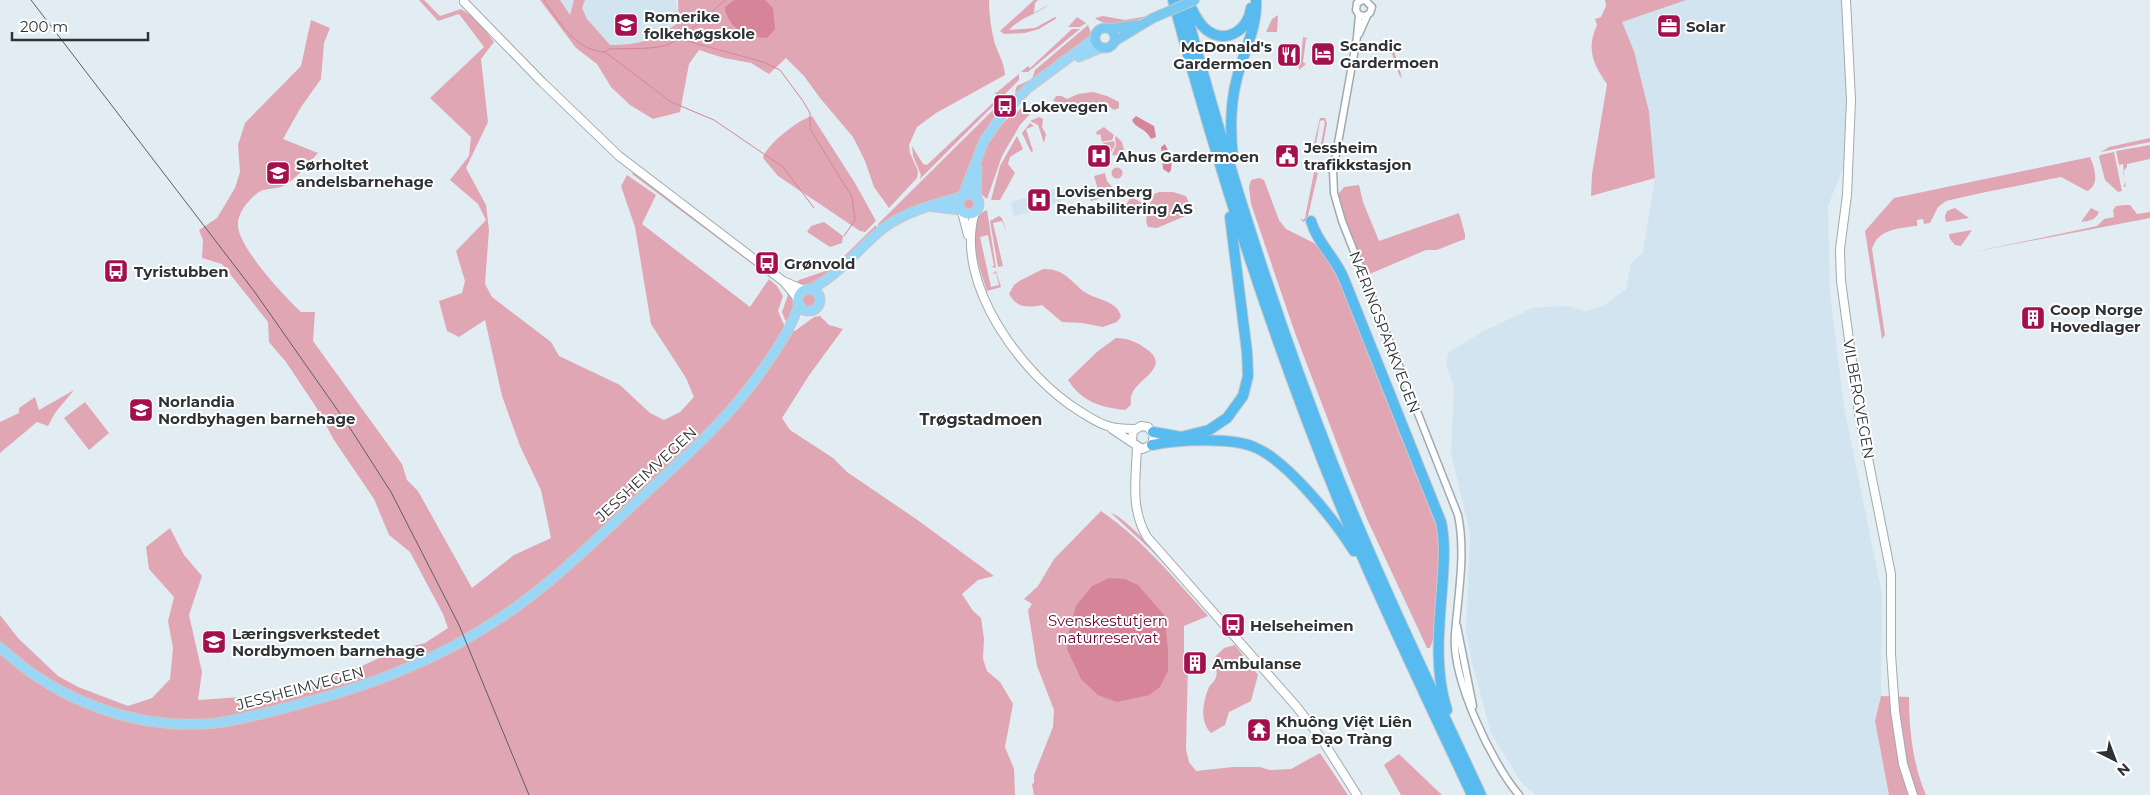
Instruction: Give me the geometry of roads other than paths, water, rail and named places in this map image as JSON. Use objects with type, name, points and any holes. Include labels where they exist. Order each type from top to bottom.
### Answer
[{"type":"highway","points":[[1173,0],[1288,368],[1365,561],[1472,795]]},
{"type":"highway","points":[[1183,0],[1232,187],[1332,463],[1388,594],[1481,795]]},
{"type":"highway","points":[[1187,0],[1205,29],[1222,36],[1234,34],[1245,25],[1250,13],[1250,0]]},
{"type":"highway","points":[[1140,24],[1100,29],[1094,39],[1101,48],[1108,48],[1140,24],[1195,0]]},
{"type":"highway","points":[[1153,432],[1181,438],[1209,430],[1231,414],[1245,389],[1247,352],[1232,187],[1232,108],[1237,78],[1255,17],[1256,0]]},
{"type":"highway","points":[[1109,29],[1114,34],[1115,41]]},
{"type":"highway","points":[[1311,221],[1316,234],[1342,274],[1440,516],[1444,547],[1439,641],[1440,682],[1457,742]]},
{"type":"highway","points":[[1149,446],[1224,441],[1256,447],[1285,469],[1330,518],[1353,550],[1365,561]]},
{"type":"main road","name":"VILBERGVEGEN","points":[[1846,0],[1851,100],[1847,195],[1840,249],[1841,274],[1859,413],[1891,574],[1895,711],[1902,758],[1913,795]]},
{"type":"main road","points":[[464,1],[542,82],[632,168],[783,281],[804,310],[811,311],[818,306],[820,297],[832,277],[886,226],[910,213],[927,207],[968,194],[976,196]]},
{"type":"main road","points":[[1094,39],[1028,88],[1002,115],[984,141],[958,202],[985,297],[999,326],[1017,355],[1058,397],[1087,416],[1109,426],[1134,444],[1149,446]]},
{"type":"main road","points":[[970,240],[979,204],[976,196],[975,176],[978,165],[994,131],[1004,118],[1054,72],[1089,52],[1101,48]]},
{"type":"main road","points":[[927,207],[946,207],[967,214],[976,212]]},
{"type":"main road","points":[[798,302],[808,289],[832,277]]},
{"type":"main road","points":[[783,281],[817,292],[820,297]]},
{"type":"main road","name":"JESSHEIMVEGEN","points":[[0,647],[40,679],[75,699],[131,718],[175,724],[213,723],[248,718],[334,695],[391,676],[461,642],[538,591],[727,416],[756,380],[790,328],[798,302]]},
{"type":"main road","name":"JESSHEIMVEGEN","points":[[790,328],[811,311]]},
{"type":"main road","points":[[1109,426],[1135,429],[1145,426],[1153,432],[1154,439],[1138,463],[1134,484],[1134,505],[1138,519],[1147,537],[1296,706],[1321,738],[1357,795]]},
{"type":"main road","points":[[1135,429],[1134,444],[1138,463]]},
{"type":"street","name":"NÆRINGSPARKVEGEN","points":[[1357,37],[1372,9],[1364,0],[1356,8],[1358,14],[1357,37],[1333,171],[1334,193],[1352,246],[1458,515],[1461,546],[1455,634],[1458,663],[1466,694],[1496,762],[1519,795]]},
{"type":"street","points":[[1358,14],[1367,16]]},
{"type":"waterway","points":[[544,0],[562,26],[577,41],[585,47],[605,52],[609,49],[660,47],[674,42],[725,0]]},
{"type":"waterway","points":[[680,39],[763,62],[780,70],[810,113],[810,129],[852,197],[855,220],[844,236]]},
{"type":"waterway","points":[[605,52],[671,102],[714,120],[783,167],[814,208]]},
{"type":"railway","points":[[31,0],[254,291],[348,425],[391,492],[459,625],[529,795]]},
{"type":"place","name":"Romerike folkehøgskole","points":[[626,25]]},
{"type":"place","name":"Solar","points":[[1669,26]]},
{"type":"place","name":"Scandic Gardermoen","points":[[1323,54]]},
{"type":"place","name":"McDonald's Gardermoen","points":[[1289,55]]},
{"type":"place","name":"Lokevegen","points":[[1005,106]]},
{"type":"place","name":"Ahus Gardermoen","points":[[1099,156]]},
{"type":"place","name":"Jessheim trafikkstasjon","points":[[1287,156]]},
{"type":"place","name":"Sørholtet andelsbarnehage","points":[[278,173]]},
{"type":"place","name":"Lovisenberg Rehabilitering AS","points":[[1039,200]]},
{"type":"place","name":"Grønvold","points":[[767,263]]},
{"type":"place","name":"Tyristubben","points":[[116,271]]},
{"type":"place","name":"Coop Norge Hovedlager","points":[[2033,318]]},
{"type":"place","name":"Norlandia Nordbyhagen barnehage","points":[[141,410]]},
{"type":"place","name":"Helseheimen","points":[[1233,625]]},
{"type":"place","name":"Læringsverkstedet Nordbymoen barnehage","points":[[214,642]]},
{"type":"place","name":"Ambulanse","points":[[1195,663]]},
{"type":"place","name":"Khuông Việt Liên Hoa Đạo Tràng","points":[[1259,730]]},
{"type":"district","name":"Trøgstadmoen","points":[[981,419]]},
{"type":"park label","name":"Svenskestutjern naturreservat","points":[[1108,628]]}]
